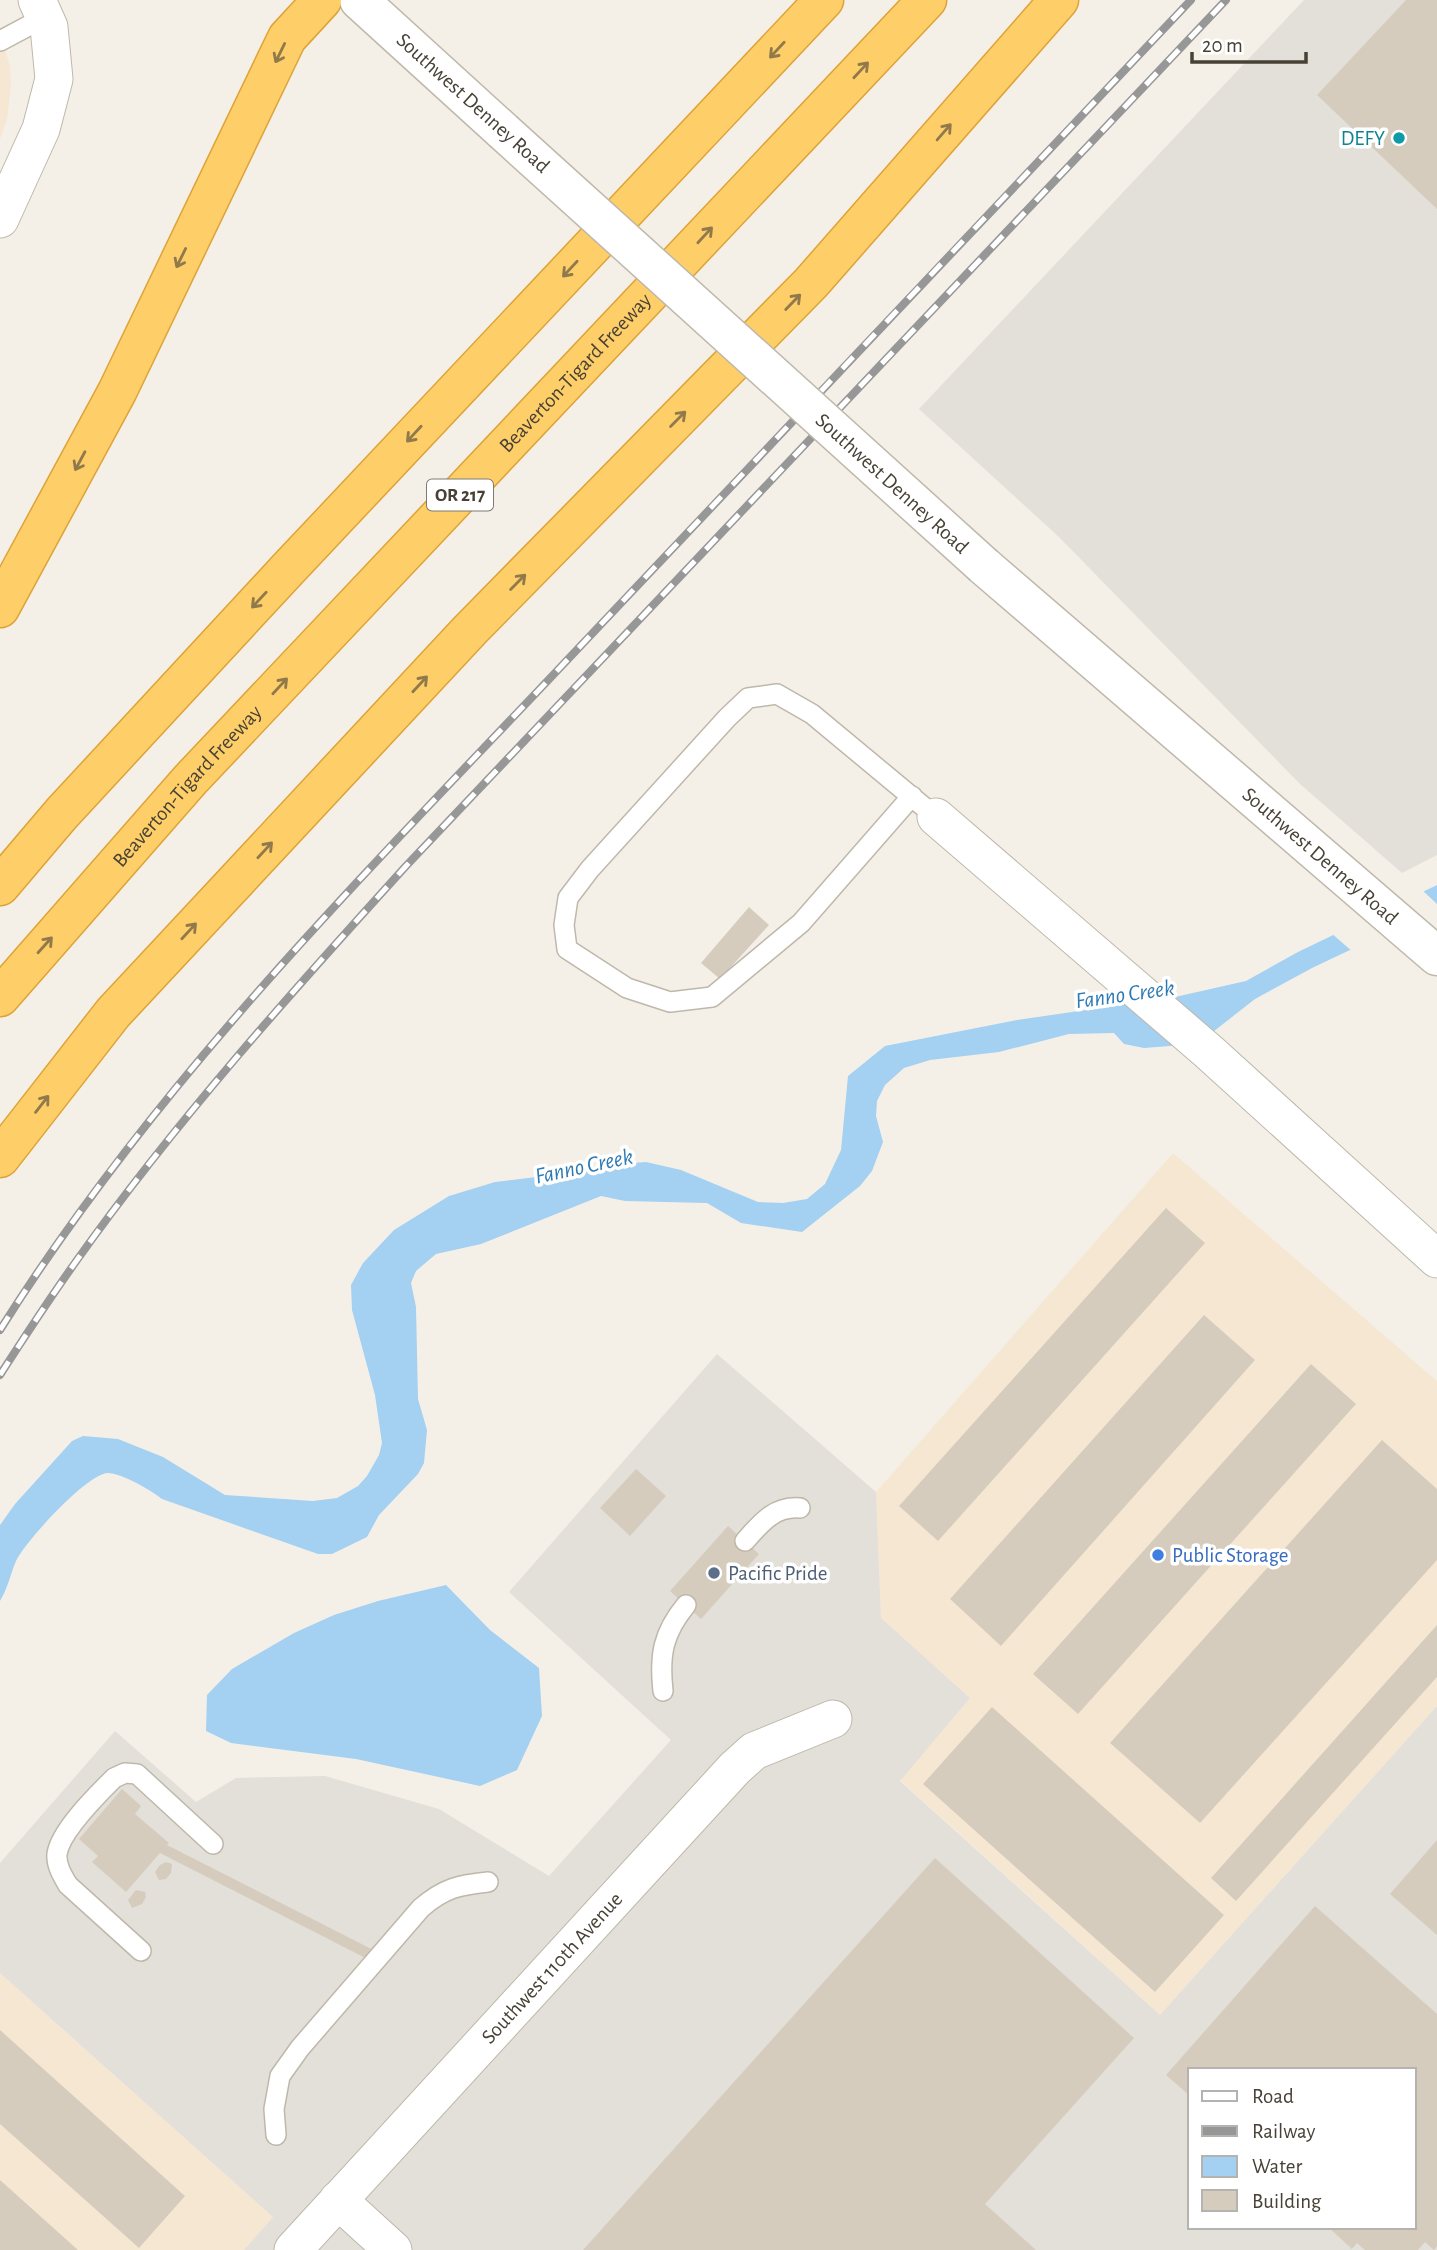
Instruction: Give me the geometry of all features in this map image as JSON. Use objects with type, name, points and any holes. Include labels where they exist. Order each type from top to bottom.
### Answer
[{"type":"highway","points":[[0,608],[117,393],[287,38],[323,0]]},
{"type":"highway","points":[[0,886],[62,813],[296,559],[824,0]]},
{"type":"highway","name":"Beaverton-Tigard Freeway","points":[[0,997],[190,780],[927,0]]},
{"type":"highway","points":[[0,1158],[113,1013],[470,630],[811,283],[1059,0]]},
{"type":"street","name":"Southwest Denney Road","points":[[359,0],[984,566],[1437,956]]},
{"type":"street","points":[[0,219],[41,129],[54,79],[49,27],[41,9]]},
{"type":"street","points":[[924,807],[1209,1052],[1437,1259]]},
{"type":"street","name":"Southwest 110th Avenue","points":[[293,2250],[735,1768],[754,1751],[833,1719]]},
{"type":"street","points":[[338,2200],[393,2250]]},
{"type":"lane","points":[[0,41],[41,9]]},
{"type":"lane","points":[[777,694],[812,714],[924,807],[801,923],[712,997],[670,1002],[627,988],[567,949],[564,925],[568,898],[590,869],[748,698],[777,694]]},
{"type":"lane","points":[[745,1542],[764,1519],[778,1511],[800,1508]]},
{"type":"lane","points":[[663,1691],[662,1652],[675,1619],[686,1605]]},
{"type":"lane","points":[[141,1951],[68,1885],[59,1872],[57,1855],[62,1838],[105,1787],[114,1778],[125,1773],[137,1774],[212,1844]]},
{"type":"lane","points":[[276,2135],[274,2109],[280,2076],[300,2048],[421,1908],[436,1895],[457,1885],[488,1882]]},
{"type":"shaded area","points":[[1304,0],[1437,0],[1437,855],[1402,873],[1300,784],[1059,537],[919,409]]},
{"type":"shaded area","points":[[0,34],[10,66],[11,86],[7,120],[0,139]]},
{"type":"shaded area","name":"Public Storage","points":[[1173,1153],[1437,1381],[1437,1706],[1160,2015],[900,1780],[970,1698],[881,1618],[876,1492]]},
{"type":"shaded area","points":[[717,1354],[876,1492],[881,1618],[970,1698],[900,1781],[1160,2015],[1437,1706],[1437,2250],[244,2250],[273,2217],[0,1973],[0,1863],[115,1731],[196,1802],[236,1778],[325,1776],[439,1809],[549,1876],[671,1740],[509,1592]]},
{"type":"shaded area","points":[[0,1973],[273,2217],[244,2250],[0,2250]]},
{"type":"water","name":"Fanno Creek","points":[[1437,885],[1437,909],[1314,967],[1255,999],[1209,1035],[1183,1045],[1144,1048],[1124,1044],[1114,1033],[1069,1034],[999,1052],[930,1060],[904,1068],[885,1085],[877,1101],[876,1116],[883,1142],[872,1171],[860,1186],[802,1232],[741,1223],[707,1203],[625,1201],[601,1196],[481,1244],[436,1254],[416,1271],[411,1283],[416,1307],[418,1399],[427,1430],[424,1463],[418,1474],[379,1515],[367,1537],[332,1554],[318,1554],[162,1499],[137,1483],[109,1473],[87,1483],[31,1539],[16,1561],[0,1601],[0,1525],[15,1504],[72,1441],[83,1436],[118,1439],[163,1457],[225,1495],[313,1501],[337,1498],[358,1486],[379,1455],[382,1443],[375,1395],[352,1310],[351,1285],[363,1263],[394,1230],[449,1196],[495,1182],[544,1176],[580,1167],[646,1162],[681,1170],[758,1202],[783,1203],[807,1199],[825,1184],[841,1150],[848,1076],[885,1046],[1017,1020],[1175,997],[1246,981],[1298,952]]},
{"type":"water","points":[[446,1585],[490,1630],[539,1668],[542,1716],[517,1770],[480,1786],[356,1759],[231,1743],[206,1731],[207,1695],[232,1669],[294,1633],[334,1615],[378,1601]]},
{"type":"pier","points":[[1421,889],[1437,904],[1437,913],[1353,952],[1331,933]]},
{"type":"building","name":"DEFY","points":[[1406,0],[1437,0],[1437,209],[1317,95]]},
{"type":"building","points":[[749,907],[769,925],[720,979],[701,963]]},
{"type":"building","points":[[1166,1208],[1205,1243],[938,1541],[899,1506]]},
{"type":"building","points":[[1204,1315],[1255,1360],[1001,1646],[950,1599]]},
{"type":"building","points":[[1311,1364],[1356,1404],[1078,1714],[1033,1674]]},
{"type":"building","points":[[1382,1440],[1437,1489],[1437,1560],[1200,1823],[1110,1743]]},
{"type":"building","points":[[636,1469],[666,1496],[630,1536],[600,1508]]},
{"type":"building","name":"Pacific Pride","points":[[728,1526],[759,1554],[701,1619],[670,1591]]},
{"type":"building","points":[[1437,1625],[1437,1677],[1236,1901],[1211,1878]]},
{"type":"building","points":[[992,1707],[1224,1915],[1155,1992],[923,1784]]},
{"type":"building","points":[[122,1789],[141,1806],[135,1814],[169,1843],[167,1845],[389,1958],[383,1967],[160,1853],[126,1892],[92,1862],[98,1856],[79,1839]]},
{"type":"building","points":[[1437,1840],[1437,1935],[1390,1894]]},
{"type":"building","points":[[935,1858],[1134,2038],[985,2204],[1036,2250],[583,2250]]},
{"type":"building","points":[[166,1862],[172,1864],[171,1873],[166,1879],[159,1880],[155,1872]]},
{"type":"building","points":[[136,1890],[145,1892],[146,1897],[142,1904],[132,1908],[128,1900]]},
{"type":"building","points":[[1315,1906],[1437,2014],[1437,2246],[1434,2250],[1425,2242],[1418,2250],[1365,2250],[1357,2243],[1352,2249],[1330,2229],[1416,2229],[1416,2068],[1188,2068],[1188,2094],[1166,2075]]},
{"type":"building","points":[[0,2030],[185,2196],[139,2248],[0,2124]]},
{"type":"building","points":[[0,2180],[78,2250],[0,2250]]},
{"type":"railway","points":[[0,1330],[119,1159],[252,998],[393,843],[1191,0]]},
{"type":"railway","points":[[0,1375],[115,1208],[235,1058],[320,962],[406,866],[1226,0]]},
{"type":"place","name":"DEFY","points":[[1399,138]]},
{"type":"place","name":"Public Storage","points":[[1158,1555]]},
{"type":"place","name":"Pacific Pride","points":[[714,1573]]}]
